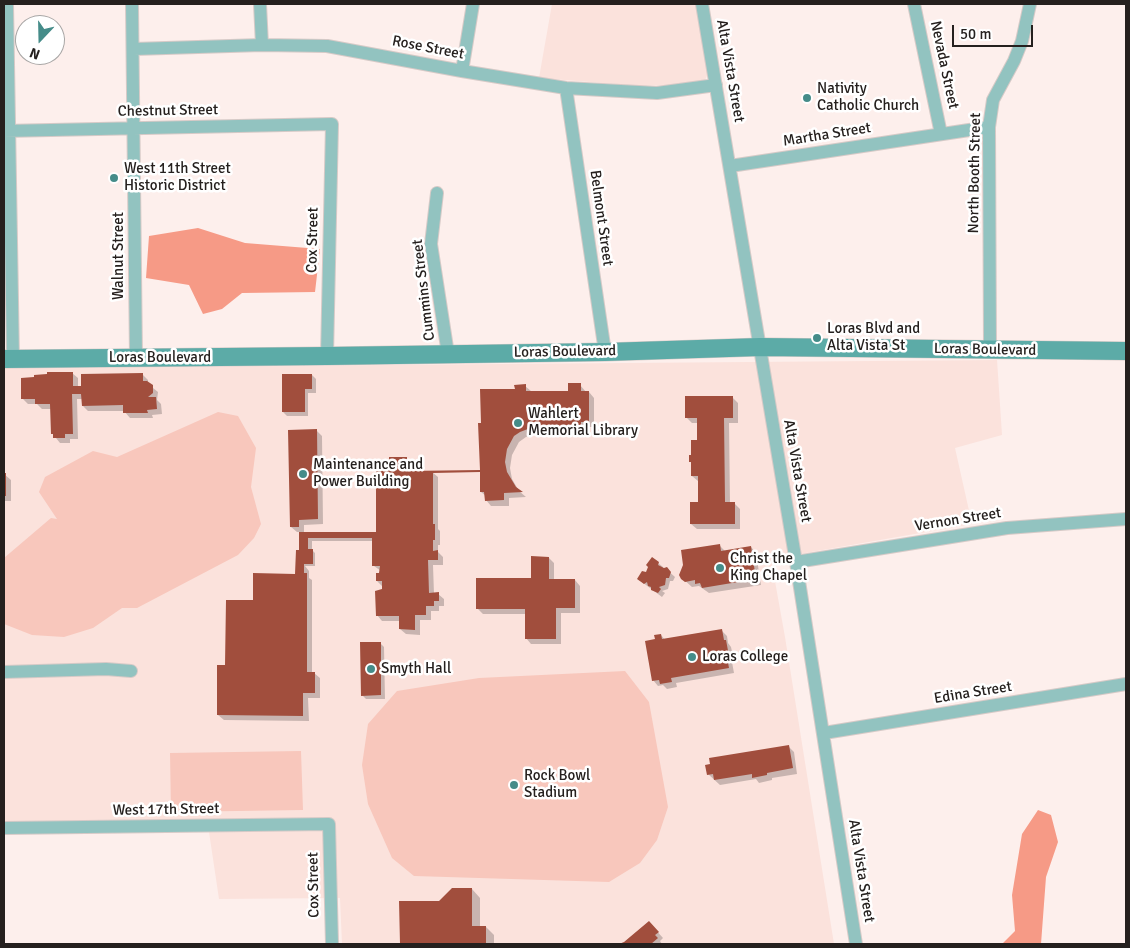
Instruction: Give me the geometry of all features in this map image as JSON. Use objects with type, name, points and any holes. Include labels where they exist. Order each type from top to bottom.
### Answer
[{"type":"main road","name":"Loras Boulevard","points":[[8,359],[605,352],[760,347],[1126,351]]},
{"type":"street","points":[[6,4],[8,359]]},
{"type":"street","name":"Walnut Street","points":[[132,4],[136,358]]},
{"type":"street","points":[[260,4],[262,45]]},
{"type":"street","points":[[462,72],[473,4]]},
{"type":"street","name":"Alta Vista Street","points":[[702,4],[796,562],[856,944]]},
{"type":"street","name":"Nevada Street","points":[[914,4],[942,134]]},
{"type":"street","name":"North Booth Street","points":[[990,350],[989,127],[993,100],[1014,61],[1022,41],[1030,4]]},
{"type":"street","name":"Rose Street","points":[[134,49],[262,45],[327,46],[462,72],[566,88],[657,93],[716,86]]},
{"type":"street","name":"Belmont Street","points":[[566,88],[605,352]]},
{"type":"street","name":"Chestnut Street","points":[[6,131],[332,124]]},
{"type":"street","name":"Cox Street","points":[[326,356],[332,124]]},
{"type":"street","name":"Martha Street","points":[[730,166],[989,127]]},
{"type":"street","name":"Cummins Street","points":[[437,194],[431,244],[448,354]]},
{"type":"street","name":"Vernon Street","points":[[796,562],[1006,528],[1126,519]]},
{"type":"street","points":[[4,672],[131,670]]},
{"type":"street","name":"Edina Street","points":[[824,733],[1126,684]]},
{"type":"street","name":"Cox Street","points":[[329,824],[332,944]]},
{"type":"street","name":"West 17th Street","points":[[4,828],[329,824]]},
{"type":"shaded area","points":[[552,4],[697,4],[708,72],[707,76],[704,82],[641,86],[539,78]]},
{"type":"shaded area","points":[[198,228],[245,243],[320,249],[315,292],[242,293],[222,309],[203,314],[189,285],[146,278],[149,236]]},
{"type":"shaded area","name":"Loras College","points":[[997,360],[1002,435],[955,448],[972,524],[771,559],[834,944],[342,944],[340,898],[219,899],[209,832],[132,827],[4,828],[4,368]]},
{"type":"shaded area","points":[[218,412],[238,416],[256,448],[251,487],[261,524],[254,538],[238,555],[137,608],[122,608],[93,628],[64,637],[32,635],[4,624],[4,558],[51,518],[57,519],[39,492],[45,477],[93,451],[117,457]]},
{"type":"shaded area","name":"Rock Bowl Stadium","points":[[625,671],[649,702],[668,807],[657,840],[640,863],[609,882],[414,876],[392,858],[368,804],[362,765],[368,724],[397,691],[479,678]]},
{"type":"shaded area","points":[[301,751],[303,810],[171,812],[170,753]]},
{"type":"shaded area","points":[[1038,810],[1051,815],[1058,842],[1046,877],[1041,944],[1002,944],[1015,931],[1012,895],[1022,834]]},
{"type":"building","points":[[47,372],[73,372],[73,386],[81,386],[81,374],[143,373],[143,381],[153,385],[153,393],[148,397],[156,397],[157,409],[147,410],[148,413],[123,413],[123,405],[82,406],[81,394],[72,394],[73,434],[65,434],[65,438],[53,438],[53,434],[51,434],[50,404],[35,404],[35,399],[21,399],[21,378],[47,374]]},
{"type":"building","points":[[282,374],[312,374],[312,389],[305,389],[305,412],[282,412]]},
{"type":"building","points":[[568,383],[581,383],[581,391],[589,391],[589,422],[581,422],[581,432],[568,432],[562,428],[533,427],[514,436],[507,449],[505,462],[507,472],[516,487],[523,492],[504,493],[504,500],[485,501],[484,492],[480,492],[480,472],[433,473],[433,524],[435,524],[435,540],[433,540],[433,551],[438,550],[438,560],[428,560],[429,593],[439,592],[439,601],[434,601],[434,606],[426,606],[426,615],[415,615],[415,630],[399,629],[399,616],[376,616],[375,591],[382,589],[382,581],[376,581],[376,573],[379,573],[380,566],[372,566],[372,538],[308,538],[308,549],[313,549],[313,564],[304,564],[304,573],[307,573],[307,672],[315,672],[315,693],[303,693],[303,716],[217,715],[217,665],[225,665],[226,600],[253,600],[253,573],[295,574],[296,550],[299,550],[299,532],[376,532],[376,470],[389,470],[389,457],[407,457],[407,471],[480,470],[478,423],[481,423],[480,389],[515,389],[514,385],[526,384],[526,391],[568,391]]},
{"type":"building","points":[[685,396],[733,396],[733,418],[724,418],[725,502],[735,502],[735,524],[690,524],[690,502],[698,502],[698,476],[691,476],[691,462],[689,462],[691,440],[697,440],[697,418],[685,418]]},
{"type":"building","name":"Maintenance and Power Building","points":[[317,429],[318,519],[299,520],[299,527],[290,527],[288,430]]},
{"type":"building","points":[[4,473],[6,473],[6,496],[4,496]]},
{"type":"building","points":[[720,544],[721,551],[751,546],[756,579],[702,588],[700,583],[695,584],[695,580],[685,582],[681,579],[679,575],[683,565],[681,550]]},
{"type":"building","points":[[531,556],[549,557],[549,579],[575,579],[575,608],[556,608],[556,639],[525,639],[525,609],[476,609],[476,578],[531,578]]},
{"type":"building","points":[[652,557],[659,562],[658,565],[664,568],[667,567],[671,572],[669,578],[666,578],[665,585],[659,587],[661,589],[658,593],[651,590],[647,582],[644,584],[637,579],[642,571],[646,572],[648,567],[646,565]]},
{"type":"building","points":[[722,629],[729,656],[727,657],[729,668],[671,678],[672,682],[660,684],[659,680],[652,681],[645,641],[655,639],[654,635],[661,634],[662,639]]},
{"type":"building","name":"Smyth Hall","points":[[360,642],[381,642],[381,695],[361,696]]},
{"type":"building","points":[[789,745],[793,768],[752,778],[752,774],[714,780],[713,774],[707,775],[705,765],[710,764],[709,758]]},
{"type":"building","points":[[452,888],[472,888],[472,926],[486,926],[486,944],[400,944],[399,901],[439,901]]},
{"type":"building","points":[[649,921],[659,932],[655,935],[658,938],[651,944],[619,944],[624,942]]},
{"type":"place","name":"Nativity Catholic Church","points":[[807,98]]},
{"type":"place","name":"West 11th Street Historic District","points":[[114,178]]},
{"type":"place","name":"Loras Blvd and Alta Vista St","points":[[817,338]]},
{"type":"place","name":"Wahlert Memorial Library","points":[[518,423]]},
{"type":"place","name":"Maintenance and Power Building","points":[[303,474]]},
{"type":"place","name":"Christ the King Chapel","points":[[720,568]]},
{"type":"place","name":"Loras College","points":[[692,657]]},
{"type":"place","name":"Smyth Hall","points":[[371,669]]},
{"type":"place","name":"Rock Bowl Stadium","points":[[514,785]]}]
